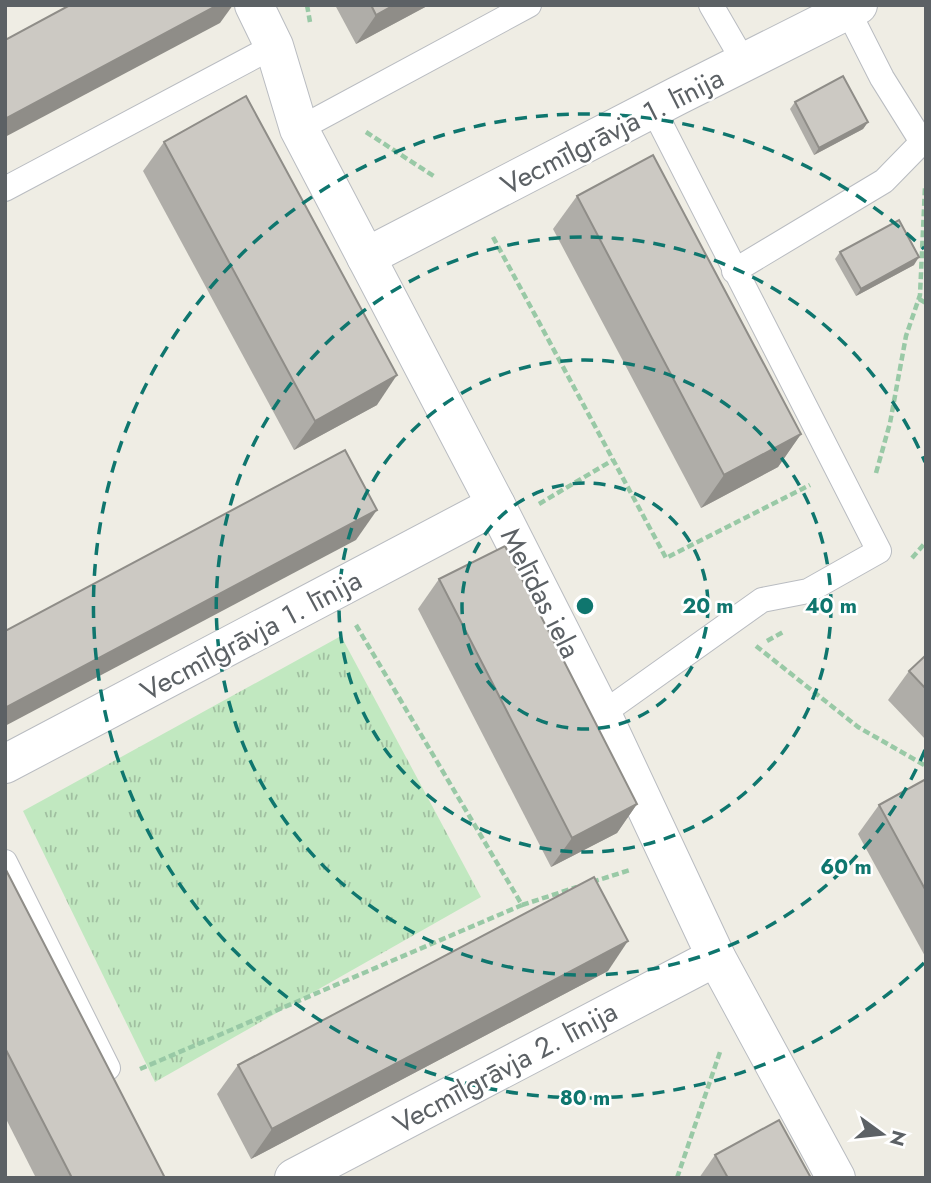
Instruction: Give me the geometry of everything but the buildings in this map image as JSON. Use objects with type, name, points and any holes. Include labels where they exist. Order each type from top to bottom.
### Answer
[{"type":"street","name":"Melīdas iela","points":[[254,5],[274,46],[299,129],[602,714],[716,957],[836,1178]]},
{"type":"street","name":"Vecmīlgrāvja 1. līnija","points":[[366,257],[853,8]]},
{"type":"street","name":"Vecmīlgrāvja 1. līnija","points":[[5,764],[336,591],[500,514]]},
{"type":"street","name":"Vecmīlgrāvja 2. līnija","points":[[294,1178],[716,957]]},
{"type":"lane","points":[[299,129],[529,5]]},
{"type":"lane","points":[[711,5],[744,62]]},
{"type":"lane","points":[[734,271],[884,181],[924,142],[882,78],[853,8]]},
{"type":"lane","points":[[5,189],[274,46]]},
{"type":"lane","points":[[602,714],[762,600],[808,591],[879,551],[653,109]]},
{"type":"lane","points":[[5,862],[117,1086]]},
{"type":"path","points":[[853,498],[873,484],[890,423],[906,337],[919,299],[925,183],[924,142]]},
{"type":"path","points":[[474,202],[666,558],[836,471]]},
{"type":"path","points":[[919,299],[926,303]]},
{"type":"path","points":[[500,514],[613,460]]},
{"type":"path","points":[[336,591],[523,905]]},
{"type":"path","points":[[728,624],[858,727],[926,766]]},
{"type":"path","points":[[117,1086],[523,905],[669,857]]},
{"type":"path","points":[[677,1178],[739,999]]},
{"type":"green space","points":[[341,636],[481,897],[155,1082],[23,811]]}]
